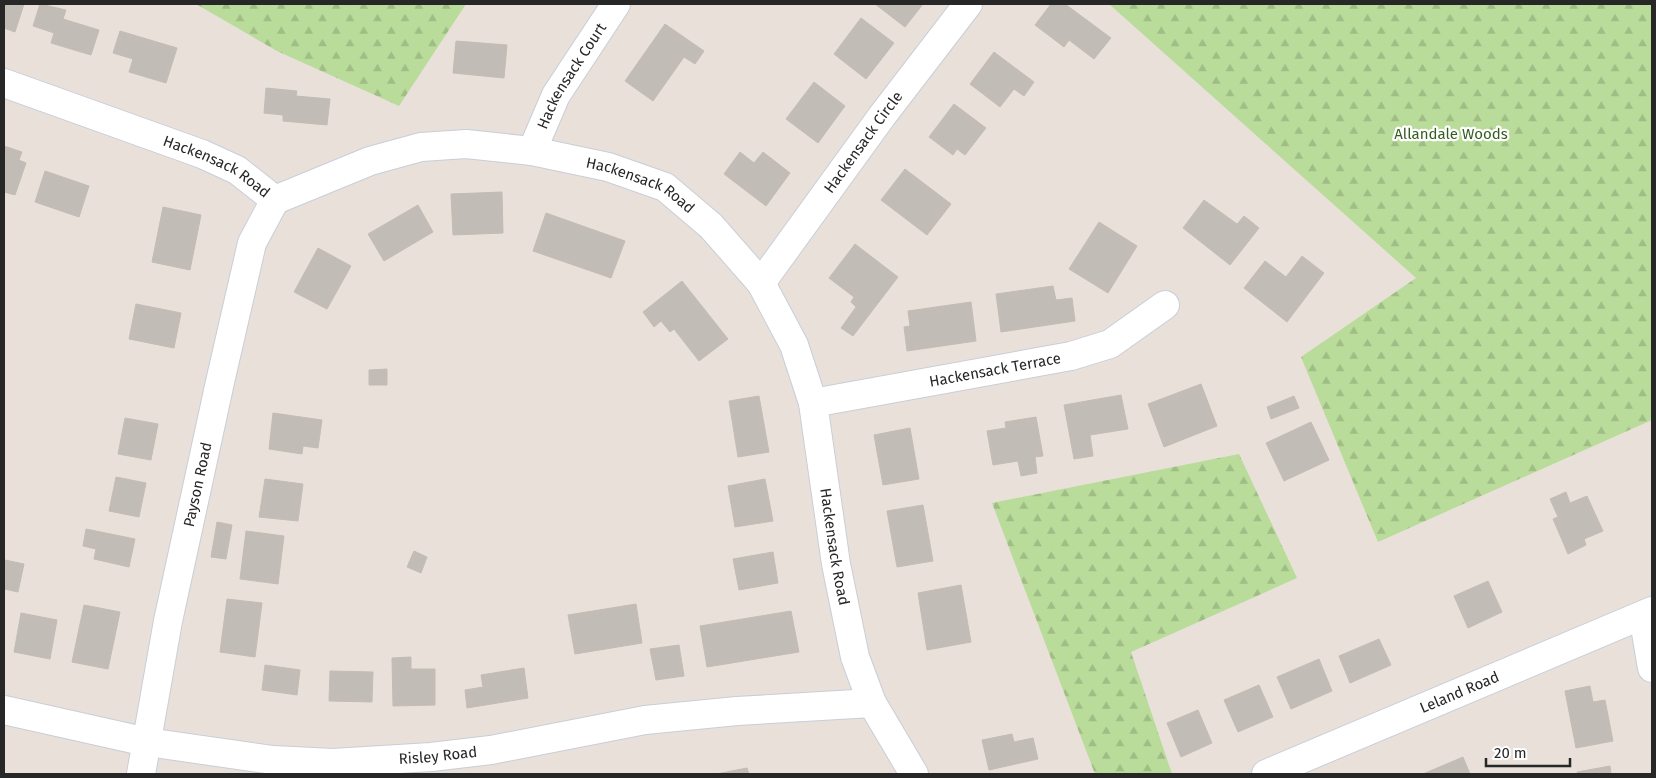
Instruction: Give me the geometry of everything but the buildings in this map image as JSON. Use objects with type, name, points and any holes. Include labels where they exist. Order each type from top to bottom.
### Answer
[{"type":"street","name":"Hackensack Court","points":[[532,151],[556,94],[616,4]]},
{"type":"street","name":"Hackensack Circle","points":[[761,284],[882,116],[968,4]]},
{"type":"street","name":"Hackensack Road","points":[[4,83],[202,154],[237,170],[275,200],[370,160],[421,147],[466,144],[532,151],[608,167],[665,187],[711,226],[761,284],[794,345],[813,403],[836,564],[854,656],[872,703],[914,774]]},
{"type":"street","name":"Payson Road","points":[[141,774],[168,621],[252,243],[275,200]]},
{"type":"street","name":"Hackensack Terrace","points":[[813,403],[1072,356],[1110,344],[1165,305]]},
{"type":"street","points":[[1647,613],[1652,668]]},
{"type":"street","name":"Leland Road","points":[[1266,774],[1647,613]]},
{"type":"street","name":"Risley Road","points":[[4,710],[147,742],[273,760],[333,763],[431,758],[491,750],[645,720],[737,711],[872,703]]},
{"type":"green space","points":[[196,4],[466,4],[399,106],[277,51]]},
{"type":"green space","name":"Allandale Woods","points":[[1109,4],[1652,4],[1652,420],[1378,542],[1301,357],[1416,278]]},
{"type":"green space","points":[[1239,454],[1297,578],[1131,652],[1172,774],[1095,774],[992,503]]}]
